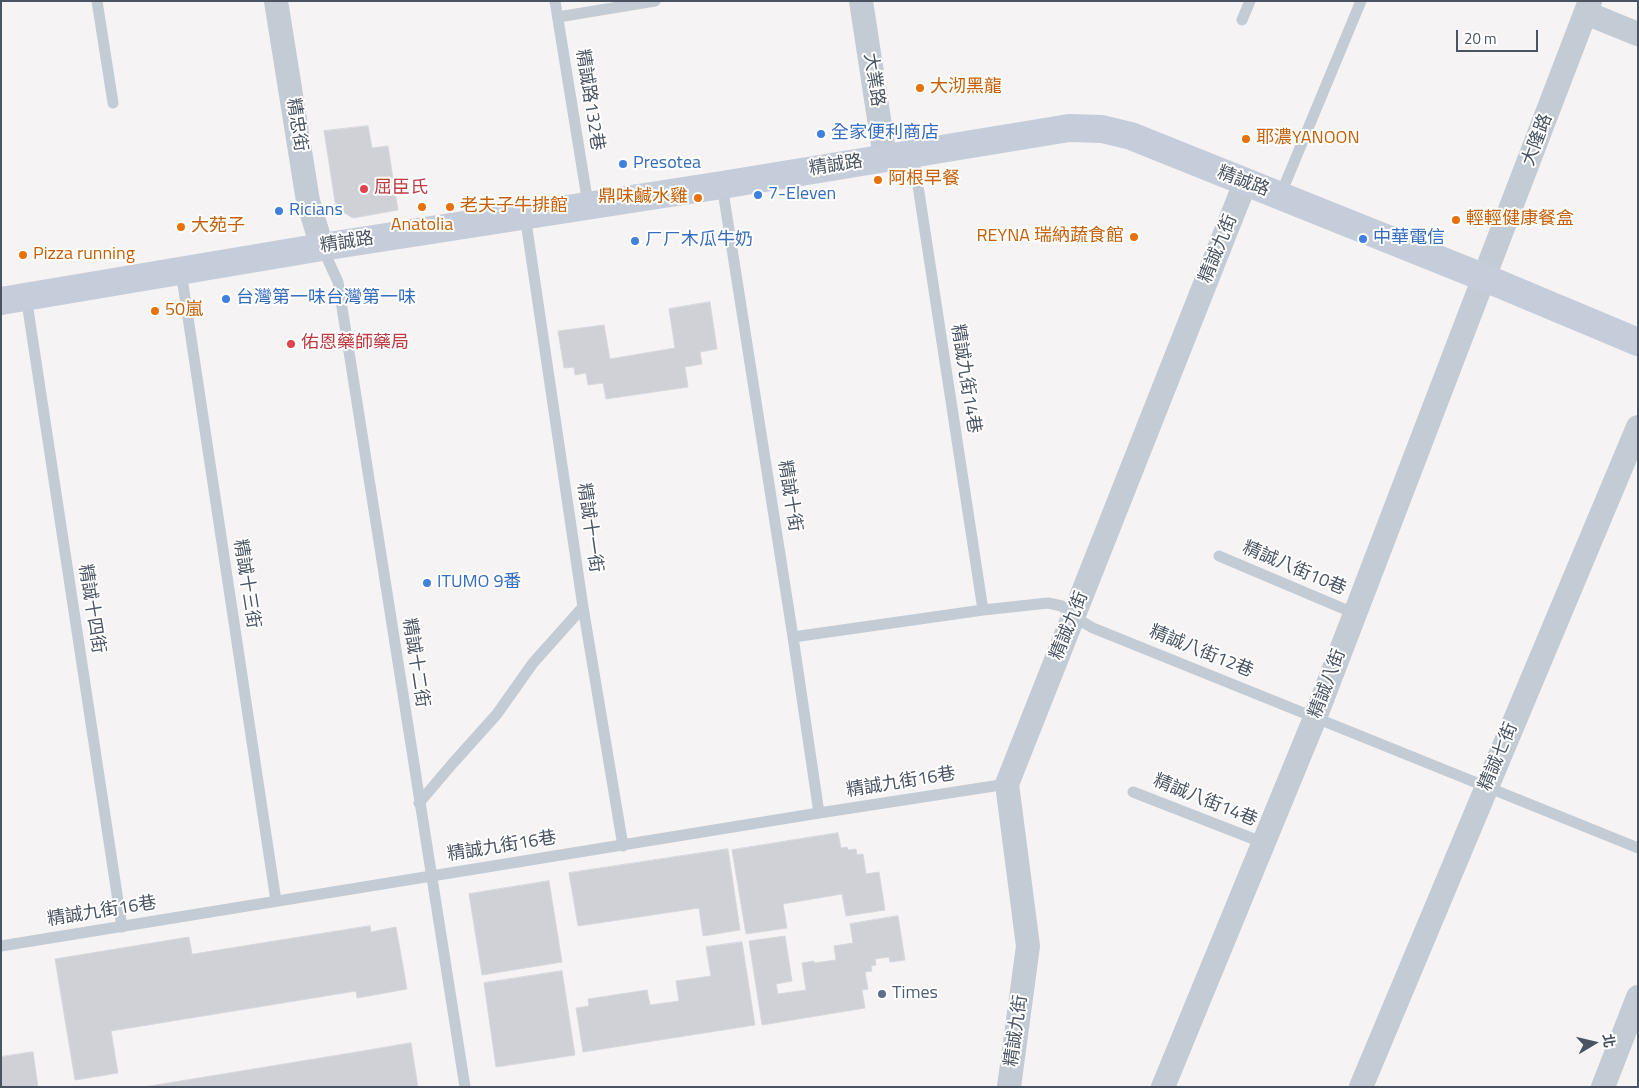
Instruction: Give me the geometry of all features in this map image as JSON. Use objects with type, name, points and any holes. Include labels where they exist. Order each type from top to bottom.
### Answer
[{"type":"street","name":"精忠街","points":[[276,1],[308,202],[322,247]]},
{"type":"street","name":"大業路","points":[[861,1],[885,158]]},
{"type":"street","points":[[1588,7],[1638,34]]},
{"type":"street","name":"大隆路","points":[[1485,278],[1588,7]]},
{"type":"street","name":"精誠路","points":[[14,299],[322,247],[1069,128],[1102,129],[1131,136],[1485,278],[1638,342]]},
{"type":"street","name":"精誠九街","points":[[1009,1087],[1028,946],[1008,784],[1245,183]]},
{"type":"street","name":"精誠八街","points":[[1163,1087],[1315,718],[1485,278]]},
{"type":"street","name":"精誠七街","points":[[1361,1087],[1638,427]]},
{"type":"street","points":[[1603,1087],[1638,997]]},
{"type":"lane","points":[[97,1],[113,103]]},
{"type":"lane","name":"精誠路132巷","points":[[555,1],[588,204]]},
{"type":"lane","points":[[558,17],[655,1]]},
{"type":"lane","points":[[1242,20],[1250,1]]},
{"type":"lane","points":[[1280,196],[1362,1]]},
{"type":"lane","name":"精誠九街14巷","points":[[913,153],[983,610]]},
{"type":"lane","name":"精誠十街","points":[[722,184],[819,813]]},
{"type":"lane","name":"精誠十一街","points":[[525,215],[584,607],[623,846]]},
{"type":"lane","name":"精誠十二街","points":[[322,247],[338,282],[465,1087]]},
{"type":"lane","name":"精誠十三街","points":[[181,272],[276,901]]},
{"type":"lane","name":"精誠十四街","points":[[14,299],[122,927]]},
{"type":"lane","name":"精誠八街10巷","points":[[1219,556],[1356,614]]},
{"type":"lane","points":[[793,637],[983,610],[1048,603],[1062,606],[1074,617]]},
{"type":"lane","points":[[419,803],[452,763],[497,714],[533,663],[584,607]]},
{"type":"lane","name":"精誠八街12巷","points":[[1074,617],[1093,628],[1638,848]]},
{"type":"lane","name":"精誠九街16巷","points":[[1,946],[1008,784]]},
{"type":"lane","name":"精誠八街14巷","points":[[1133,792],[1264,843]]},
{"type":"building","points":[[368,126],[372,148],[388,146],[398,210],[353,218],[336,208],[324,131]]},
{"type":"building","points":[[710,302],[717,349],[700,352],[702,364],[685,367],[688,387],[606,399],[603,383],[588,385],[586,373],[575,375],[574,367],[564,368],[558,331],[604,325],[610,359],[675,348],[669,309]]},
{"type":"building","points":[[838,833],[841,848],[847,847],[848,850],[856,849],[857,855],[863,854],[866,874],[879,872],[885,910],[846,916],[842,894],[783,904],[787,928],[746,934],[732,850]]},
{"type":"building","points":[[728,849],[740,930],[703,936],[699,908],[578,926],[569,873]]},
{"type":"building","points":[[549,881],[562,962],[482,975],[469,894]]},
{"type":"building","points":[[898,916],[905,960],[890,962],[889,957],[875,959],[876,965],[871,966],[872,971],[865,972],[868,989],[862,990],[865,1008],[762,1025],[749,941],[785,936],[792,981],[776,984],[778,994],[806,990],[802,963],[836,960],[834,946],[853,943],[850,924]]},
{"type":"building","points":[[370,926],[371,932],[396,927],[407,989],[357,998],[356,991],[111,1031],[118,1073],[75,1080],[55,959],[189,937],[192,954]]},
{"type":"building","points":[[742,942],[755,1025],[583,1052],[576,1008],[589,1006],[588,999],[647,990],[650,1005],[679,1001],[676,981],[711,976],[706,947]]},
{"type":"building","points":[[562,971],[575,1055],[496,1067],[484,983]]},
{"type":"building","points":[[411,1043],[418,1087],[144,1087],[363,1051]]},
{"type":"building","points":[[33,1052],[38,1087],[1,1087],[1,1057]]},
{"type":"place","name":"大沏黑龍","points":[[920,88]]},
{"type":"place","name":"全家便利商店","points":[[821,134]]},
{"type":"place","name":"耶濃YANOON","points":[[1246,139]]},
{"type":"place","name":"Presotea","points":[[623,164]]},
{"type":"place","name":"阿根早餐","points":[[878,180]]},
{"type":"place","name":"屈臣氏","points":[[364,189]]},
{"type":"place","name":"7-Eleven","points":[[758,195]]},
{"type":"place","name":"鼎味鹹水雞","points":[[698,198]]},
{"type":"place","name":"Anatolia","points":[[422,207]]},
{"type":"place","name":"老夫子牛排館","points":[[450,207]]},
{"type":"place","name":"Ricians","points":[[279,211]]},
{"type":"place","name":"輕輕健康餐盒","points":[[1456,220]]},
{"type":"place","name":"大苑子","points":[[181,227]]},
{"type":"place","name":"REYNA 瑞納蔬食館","points":[[1134,237]]},
{"type":"place","name":"中華電信","points":[[1363,239]]},
{"type":"place","name":"ㄏㄏ木瓜牛奶","points":[[635,241]]},
{"type":"place","name":"Pizza running","points":[[23,255]]},
{"type":"place","name":"台灣第一味台灣第一味","points":[[226,299]]},
{"type":"place","name":"50嵐","points":[[155,311]]},
{"type":"place","name":"佑恩藥師藥局","points":[[291,344]]},
{"type":"place","name":"ITUMO 9番","points":[[427,583]]},
{"type":"place","name":"Times","points":[[882,994]]}]
